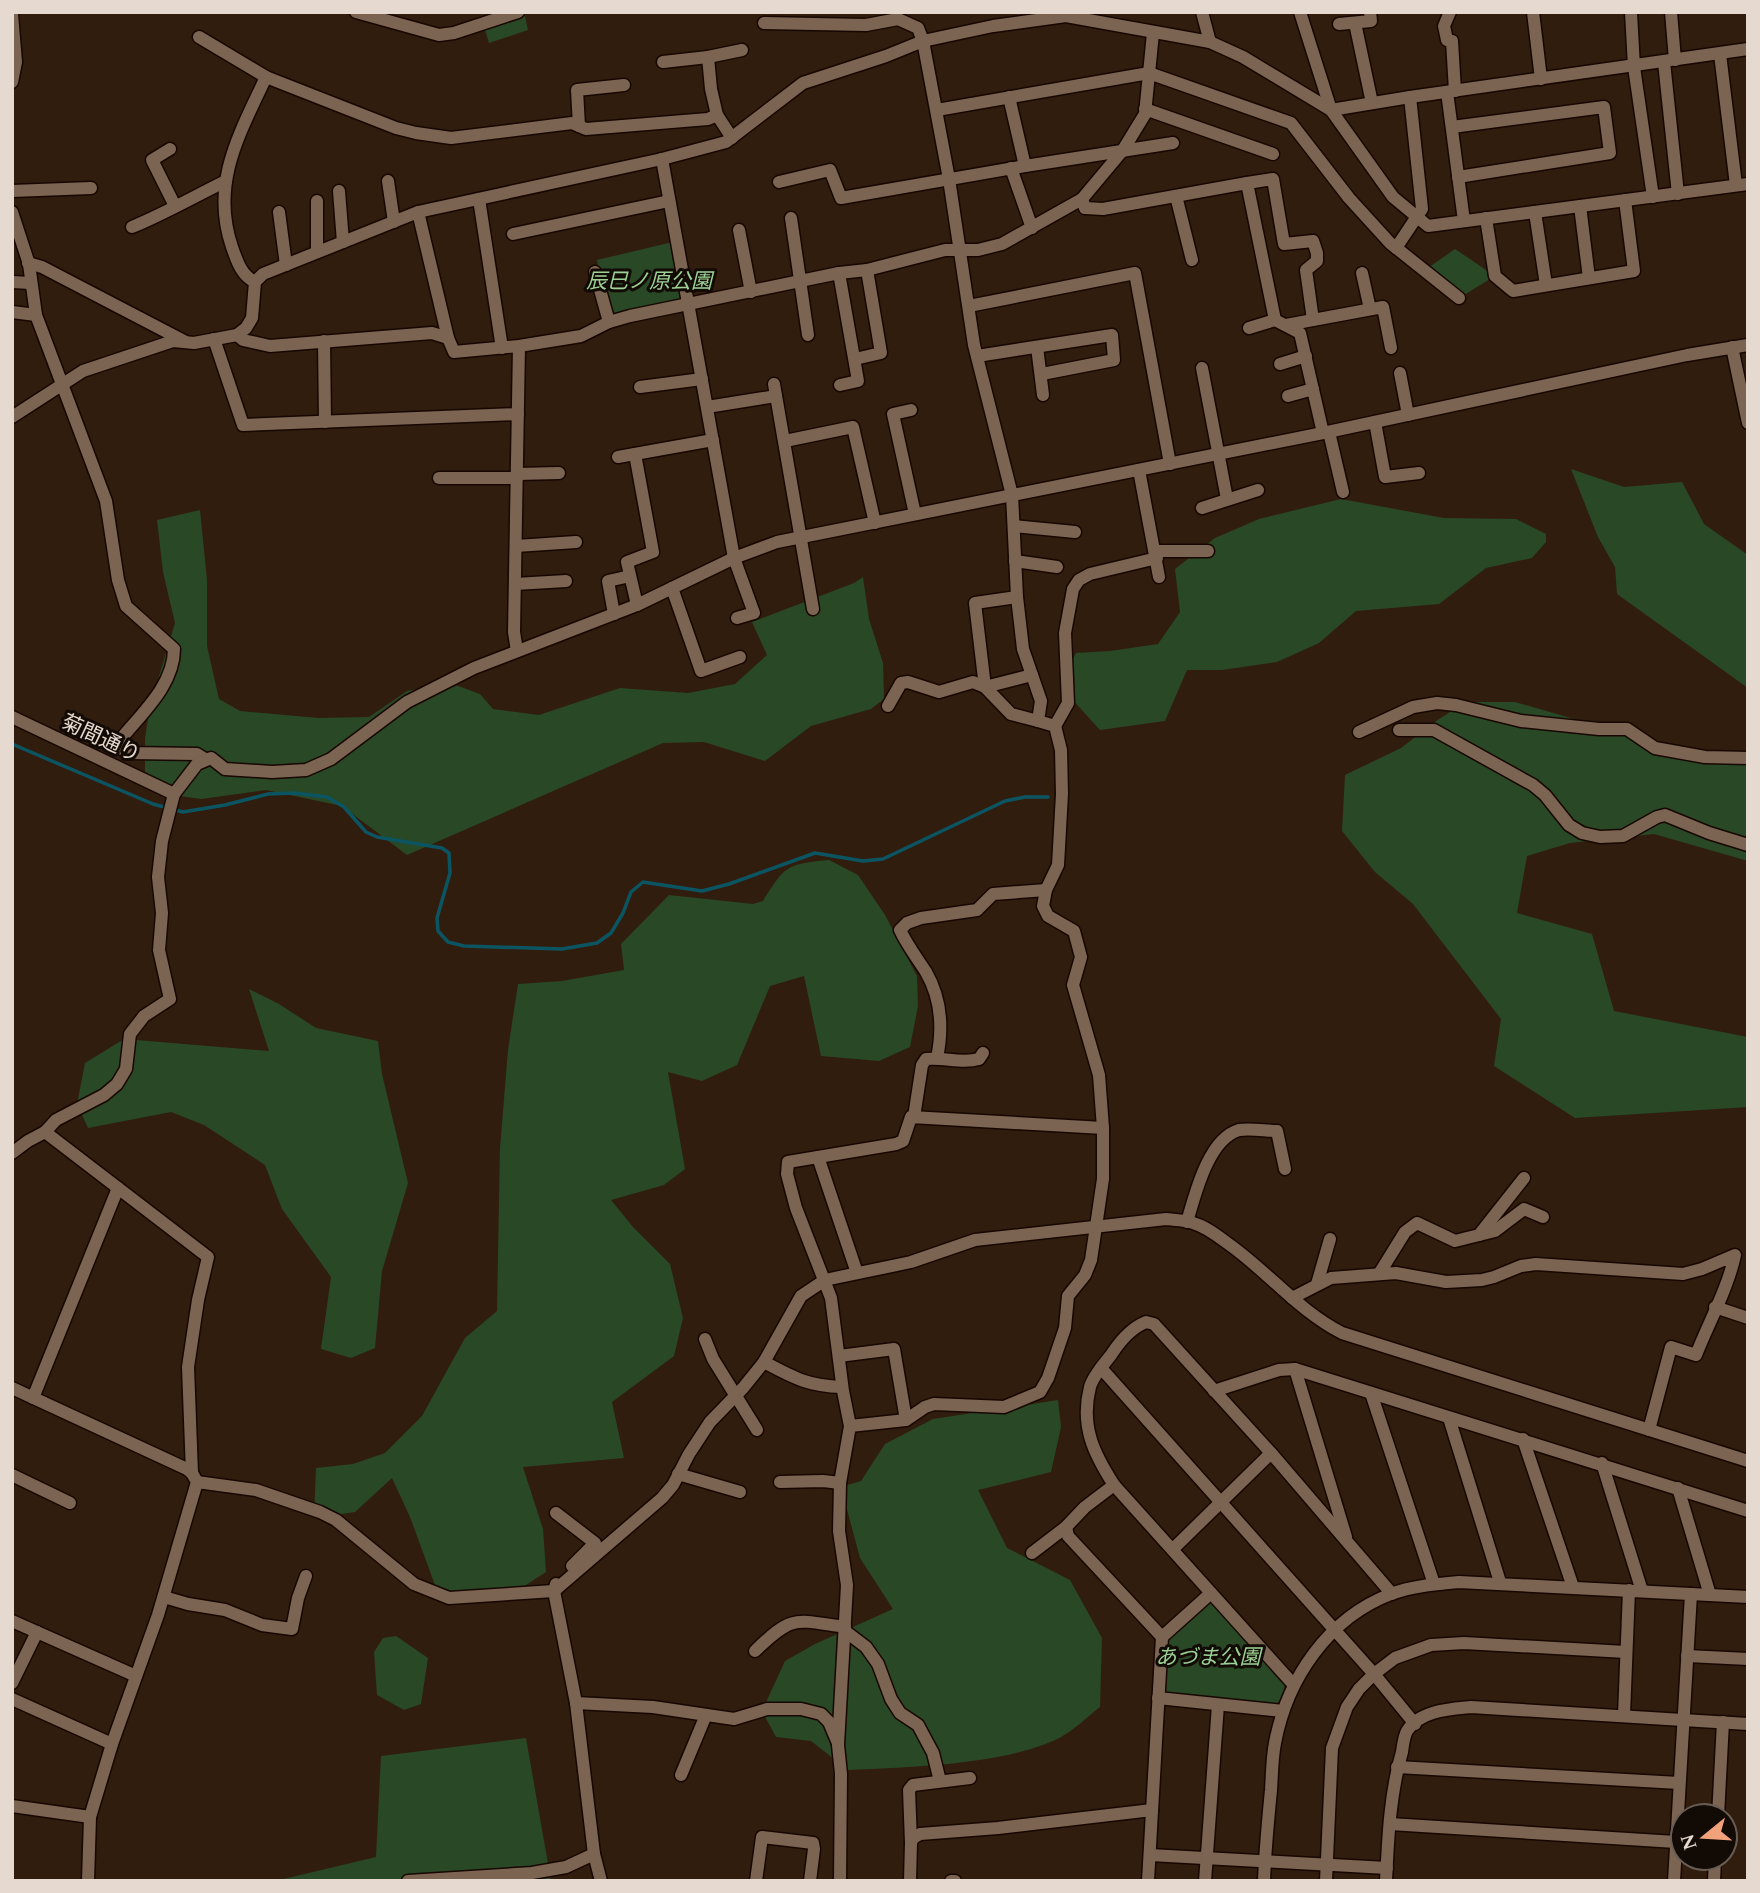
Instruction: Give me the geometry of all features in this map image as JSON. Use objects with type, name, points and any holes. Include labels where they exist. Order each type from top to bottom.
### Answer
[{"type":"street","points":[[356,12],[439,35],[454,33],[502,14],[518,12]]},
{"type":"street","points":[[1202,12],[1210,42]]},
{"type":"street","points":[[1300,12],[1331,110],[1393,197],[1429,226],[1742,185],[1720,54]]},
{"type":"street","points":[[1339,24],[1371,20],[1370,12]]},
{"type":"street","points":[[1450,12],[1444,26],[1447,40],[1452,41],[1451,127],[1464,221]]},
{"type":"street","points":[[1533,12],[1541,79]]},
{"type":"street","points":[[1630,12],[1634,67],[1653,197]]},
{"type":"street","points":[[1671,12],[1669,61],[1678,194]]},
{"type":"street","points":[[12,14],[16,62],[12,82]]},
{"type":"street","points":[[12,417],[83,371],[173,341],[186,342],[237,335],[246,328],[252,318],[255,282],[264,274],[317,252],[418,212],[662,159],[726,142],[803,83],[992,19],[1066,16],[1210,42],[1243,57],[1331,110],[1748,49]]},
{"type":"street","points":[[764,23],[866,25],[898,19],[918,28],[937,110],[977,356],[1012,495],[1017,597],[1023,649],[1041,701],[1038,721]]},
{"type":"street","points":[[1355,23],[1372,103]]},
{"type":"street","points":[[418,212],[448,338],[454,352],[519,346],[581,336],[609,322],[839,273],[867,270],[945,250],[978,250],[1002,244],[1082,199],[1124,150],[1145,114],[1153,33]]},
{"type":"street","points":[[200,37],[266,77],[396,128],[428,135],[451,138],[572,123],[586,129],[708,119],[716,115]]},
{"type":"street","points":[[663,62],[742,50]]},
{"type":"street","points":[[708,57],[716,115],[732,138]]},
{"type":"street","points":[[937,110],[1149,72],[1291,123],[1349,198],[1396,248],[1459,298]]},
{"type":"street","points":[[255,282],[238,266],[228,236],[225,216],[226,181],[229,157],[266,77]]},
{"type":"street","points":[[579,126],[577,90],[625,85]]},
{"type":"street","points":[[1009,97],[1018,167],[1032,228]]},
{"type":"street","points":[[1396,248],[1422,209],[1410,97]]},
{"type":"street","points":[[1451,127],[1604,107],[1610,153],[1458,177]]},
{"type":"street","points":[[1146,108],[1273,154]]},
{"type":"street","points":[[779,182],[830,170],[841,198],[1173,143]]},
{"type":"street","points":[[170,149],[152,160],[175,206]]},
{"type":"street","points":[[662,159],[734,558],[754,613],[737,618]]},
{"type":"street","points":[[1082,199],[1084,208],[1103,209],[1273,179],[1284,244],[1313,241],[1317,253],[1317,261],[1306,270],[1313,320]]},
{"type":"street","points":[[132,227],[226,181]]},
{"type":"street","points":[[388,181],[394,222]]},
{"type":"street","points":[[1247,183],[1280,323]]},
{"type":"street","points":[[12,191],[91,188]]},
{"type":"street","points":[[339,191],[343,242]]},
{"type":"street","points":[[1176,196],[1192,260]]},
{"type":"street","points":[[479,199],[502,348]]},
{"type":"street","points":[[317,201],[317,252]]},
{"type":"street","points":[[513,234],[669,201]]},
{"type":"street","points":[[1486,218],[1495,276],[1513,291],[1634,271],[1625,201]]},
{"type":"street","points":[[1580,206],[1589,278]]},
{"type":"street","points":[[12,212],[28,263],[36,315],[106,502],[118,580],[126,606],[174,649],[174,662],[165,683],[120,740],[123,750],[131,753],[197,754],[205,759]]},
{"type":"street","points":[[279,212],[286,265]]},
{"type":"street","points":[[1535,212],[1546,285]]},
{"type":"street","points":[[791,218],[808,335]]},
{"type":"street","points":[[739,230],[751,292]]},
{"type":"street","points":[[28,263],[42,267],[186,342]]},
{"type":"street","points":[[855,359],[881,353],[867,270]]},
{"type":"street","points":[[595,272],[609,322]]},
{"type":"street","points":[[839,273],[858,380],[840,385]]},
{"type":"street","points":[[969,306],[1135,273],[1170,464]]},
{"type":"street","points":[[1362,273],[1370,309]]},
{"type":"street","points":[[12,282],[30,283]]},
{"type":"street","points":[[1249,328],[1383,307],[1391,348]]},
{"type":"street","points":[[12,312],[36,315]]},
{"type":"street","points":[[1280,323],[1300,333],[1343,492]]},
{"type":"street","points":[[237,335],[243,340],[270,346],[432,333],[448,338]]},
{"type":"street","points":[[977,356],[1112,335],[1114,360],[1042,374]]},
{"type":"street","points":[[214,339],[243,425],[518,414]]},
{"type":"street","points":[[324,341],[325,422]]},
{"type":"street","points":[[12,1153],[45,1132],[56,1120],[104,1095],[117,1084],[125,1069],[130,1034],[144,1016],[170,999],[160,960],[162,913],[158,877],[163,841],[174,794],[197,764],[205,759],[211,758],[225,769],[306,770],[331,759],[407,702],[474,668],[637,605],[734,558],[777,542],[1326,433],[1687,355],[1748,345]]},
{"type":"street","points":[[517,651],[514,632],[519,346]]},
{"type":"street","points":[[1037,347],[1043,395]]},
{"type":"street","points":[[1732,347],[1745,396],[1748,423]]},
{"type":"street","points":[[1280,364],[1306,356]]},
{"type":"street","points":[[1202,368],[1227,499]]},
{"type":"street","points":[[1400,373],[1408,415]]},
{"type":"street","points":[[640,387],[702,379]]},
{"type":"street","points":[[1288,396],[1313,389]]},
{"type":"street","points":[[707,407],[775,390],[813,609]]},
{"type":"street","points":[[911,410],[893,414],[915,514]]},
{"type":"street","points":[[1375,422],[1385,477],[1419,472]]},
{"type":"street","points":[[785,441],[853,427],[875,523]]},
{"type":"street","points":[[618,457],[713,440]]},
{"type":"street","points":[[635,454],[653,552],[627,562],[637,605]]},
{"type":"street","points":[[1139,470],[1159,577]]},
{"type":"street","points":[[439,478],[559,473]]},
{"type":"street","points":[[1202,508],[1258,490]]},
{"type":"street","points":[[1014,526],[1075,532]]},
{"type":"street","points":[[516,545],[576,542]]},
{"type":"street","points":[[850,1426],[906,1420],[934,1404],[1004,1407],[1040,1392],[1048,1378],[1065,1328],[1068,1296],[1086,1275],[1091,1260],[1103,1179],[1099,1075],[1073,985],[1081,957],[1074,931],[1048,916],[1043,906],[1045,890],[1058,865],[1062,794],[1061,750],[1055,726],[1068,703],[1065,633],[1073,589],[1079,580],[1090,574],[1156,554],[1208,551]]},
{"type":"street","points":[[1015,561],[1057,568]]},
{"type":"street","points":[[614,614],[608,581],[630,576]]},
{"type":"street","points":[[515,584],[566,581]]},
{"type":"street","points":[[673,588],[701,671],[740,657]]},
{"type":"street","points":[[985,687],[975,603],[1017,597]]},
{"type":"street","points":[[985,687],[1032,675]]},
{"type":"street","points":[[888,706],[901,683],[908,682],[939,692],[973,682],[985,687],[1011,714],[1055,726]]},
{"type":"street","points":[[1359,732],[1413,707],[1437,703],[1521,721],[1599,729],[1627,729],[1655,748],[1705,757],[1748,758]]},
{"type":"street","name":"菊間通り","points":[[12,717],[174,794]]},
{"type":"street","points":[[1399,730],[1434,730],[1533,785],[1545,795],[1569,825],[1582,833],[1600,837],[1623,836],[1665,815],[1748,845]]},
{"type":"street","points":[[937,1058],[941,1033],[938,1000],[901,930],[907,923],[921,918],[977,910],[993,894],[1045,890]]},
{"type":"street","points":[[840,1881],[841,1774],[838,1745],[847,1585],[839,1531],[840,1483],[850,1426],[842,1387],[831,1298],[796,1208],[787,1174],[788,1162],[903,1141],[908,1122],[914,1117],[922,1065],[926,1059],[969,1062],[979,1059],[983,1052]]},
{"type":"street","points":[[914,1117],[1103,1128]]},
{"type":"street","points":[[1187,1222],[1198,1184],[1212,1154],[1221,1141],[1239,1130],[1277,1131],[1285,1169]]},
{"type":"street","points":[[45,1132],[208,1257],[198,1300],[188,1367],[195,1477],[164,1597],[112,1744],[90,1817],[88,1881]]},
{"type":"street","points":[[818,1157],[857,1273]]},
{"type":"street","points":[[1479,1234],[1524,1178]]},
{"type":"street","points":[[33,1398],[118,1188]]},
{"type":"street","points":[[1379,1274],[1405,1232],[1417,1223],[1455,1241],[1495,1231],[1524,1209],[1543,1217]]},
{"type":"street","points":[[12,1388],[195,1477],[256,1490],[320,1512],[336,1520],[414,1584],[434,1594],[449,1598],[475,1598],[554,1591],[662,1498],[710,1422],[764,1362],[801,1296],[825,1280],[911,1262],[975,1240],[1166,1219],[1187,1222],[1213,1232],[1322,1323],[1342,1333],[1748,1461]]},
{"type":"street","points":[[1317,1284],[1330,1239]]},
{"type":"street","points":[[1292,1298],[1331,1278],[1412,1274],[1446,1282],[1482,1280],[1521,1266],[1536,1264],[1684,1274],[1735,1255],[1728,1283],[1696,1354],[1671,1348],[1649,1430]]},
{"type":"street","points":[[1716,1307],[1748,1318]]},
{"type":"street","points":[[1293,1684],[1114,1485],[1096,1457],[1088,1434],[1090,1386],[1120,1341],[1139,1325],[1146,1322],[1154,1325],[1271,1453],[1392,1594]]},
{"type":"street","points":[[705,1339],[713,1359],[757,1430]]},
{"type":"street","points":[[839,1356],[894,1349],[906,1420]]},
{"type":"street","points":[[764,1362],[798,1380],[818,1386],[842,1387]]},
{"type":"street","points":[[1101,1368],[1374,1674],[1415,1724]]},
{"type":"street","points":[[1214,1391],[1279,1370],[1295,1368],[1748,1511]]},
{"type":"street","points":[[1295,1368],[1347,1541]]},
{"type":"street","points":[[1371,1393],[1434,1584]]},
{"type":"street","points":[[1449,1418],[1500,1582]]},
{"type":"street","points":[[1523,1439],[1573,1587]]},
{"type":"street","points":[[1173,1549],[1271,1453]]},
{"type":"street","points":[[1602,1463],[1635,1590],[1626,1652],[1624,1715]]},
{"type":"street","points":[[678,1474],[740,1492]]},
{"type":"street","points":[[12,1475],[70,1503]]},
{"type":"street","points":[[780,1482],[840,1483]]},
{"type":"street","points":[[1032,1553],[1114,1485]]},
{"type":"street","points":[[1678,1488],[1710,1595]]},
{"type":"street","points":[[556,1513],[596,1543],[558,1579],[554,1591],[576,1703],[594,1854],[601,1881]]},
{"type":"street","points":[[1066,1527],[1068,1536],[1162,1637]]},
{"type":"street","points":[[164,1597],[225,1610],[262,1625],[292,1629],[298,1598],[306,1576]]},
{"type":"street","points":[[1264,1881],[1274,1744],[1283,1711],[1293,1684],[1320,1646],[1349,1617],[1392,1594],[1459,1581],[1748,1597]]},
{"type":"street","points":[[1148,1881],[1162,1637],[1211,1593]]},
{"type":"street","points":[[1678,1802],[1691,1594]]},
{"type":"street","points":[[12,1621],[136,1676]]},
{"type":"street","points":[[755,1651],[788,1623],[810,1622],[845,1629],[866,1647],[878,1664],[891,1699],[900,1713],[918,1725],[933,1753],[940,1781]]},
{"type":"street","points":[[12,1683],[37,1632]]},
{"type":"street","points":[[1326,1881],[1332,1748],[1347,1707],[1359,1689],[1374,1674],[1395,1658],[1431,1644],[1464,1643],[1626,1652]]},
{"type":"street","points":[[1687,1656],[1748,1658]]},
{"type":"street","points":[[1158,1698],[1283,1711]]},
{"type":"street","points":[[12,1699],[112,1744]]},
{"type":"street","points":[[576,1703],[653,1707],[734,1719],[767,1709],[802,1709],[821,1714],[828,1722],[838,1745]]},
{"type":"street","points":[[1205,1881],[1217,1704]]},
{"type":"street","points":[[1150,1855],[1326,1865],[1387,1874],[1397,1767],[1407,1730],[1440,1710],[1471,1707],[1748,1724]]},
{"type":"street","points":[[681,1775],[706,1715]]},
{"type":"street","points":[[1719,1802],[1723,1722]]},
{"type":"street","points":[[1397,1767],[1679,1783]]},
{"type":"street","points":[[910,1881],[909,1790],[913,1784],[918,1783],[970,1778]]},
{"type":"street","points":[[12,1806],[90,1817]]},
{"type":"street","points":[[911,1843],[913,1838],[920,1834],[1152,1810]]},
{"type":"street","points":[[1390,1824],[1669,1842]]},
{"type":"street","points":[[756,1881],[762,1837],[813,1843],[810,1881]]},
{"type":"street","points":[[408,1881],[488,1878],[532,1873],[566,1867],[594,1854]]},
{"type":"green space","points":[[524,12],[528,30],[489,43],[483,23]]},
{"type":"green space","name":"辰巳ノ原公園","points":[[677,241],[689,306],[609,322],[597,260]]},
{"type":"green space","points":[[1455,249],[1495,276],[1459,298],[1425,270]]},
{"type":"green space","points":[[1571,469],[1624,487],[1682,482],[1704,524],[1748,555],[1748,688],[1617,594],[1615,567],[1598,537]]},
{"type":"green space","points":[[1341,499],[1444,518],[1516,519],[1546,534],[1546,542],[1532,558],[1486,568],[1439,604],[1356,611],[1319,643],[1277,662],[1222,670],[1187,670],[1165,721],[1100,730],[1060,686],[1076,653],[1158,644],[1180,612],[1175,569],[1215,538],[1259,519]]},
{"type":"green space","points":[[200,510],[207,580],[207,646],[219,699],[240,711],[319,718],[369,717],[407,691],[450,683],[480,694],[493,709],[539,715],[620,688],[688,693],[735,684],[767,655],[752,622],[854,583],[863,577],[869,619],[883,663],[884,699],[871,709],[811,726],[765,761],[704,742],[663,743],[407,855],[342,806],[266,790],[201,799],[166,794],[145,781],[145,738],[150,706],[175,623],[163,572],[157,520]]},
{"type":"green space","points":[[1466,702],[1515,702],[1709,758],[1748,757],[1748,861],[1654,834],[1570,843],[1527,856],[1517,913],[1592,934],[1614,1011],[1748,1037],[1748,1107],[1575,1118],[1494,1066],[1501,1019],[1413,904],[1375,872],[1342,831],[1345,775],[1401,748]]},
{"type":"green space","points":[[829,860],[858,875],[885,915],[917,976],[918,1006],[910,1047],[879,1061],[821,1056],[804,976],[770,986],[737,1065],[702,1081],[668,1072],[685,1169],[664,1185],[611,1200],[633,1227],[670,1264],[683,1318],[674,1356],[612,1402],[624,1458],[523,1467],[543,1529],[546,1572],[512,1594],[473,1599],[435,1585],[410,1517],[392,1478],[355,1512],[314,1518],[316,1468],[353,1464],[385,1453],[422,1416],[465,1338],[497,1311],[500,1148],[508,1050],[518,984],[562,981],[624,970],[621,944],[669,895],[753,904],[763,901],[788,869],[804,863]]},
{"type":"green space","points":[[249,989],[279,1004],[316,1028],[378,1041],[382,1074],[408,1183],[382,1271],[375,1348],[351,1358],[321,1349],[331,1277],[282,1209],[265,1165],[204,1125],[171,1112],[88,1128],[77,1104],[85,1063],[124,1039],[269,1051]]},
{"type":"green space","points":[[1058,1400],[1061,1427],[1051,1472],[978,1490],[1007,1548],[1070,1580],[1102,1638],[1100,1707],[1066,1734],[1039,1746],[1014,1754],[928,1766],[848,1770],[811,1741],[776,1737],[762,1711],[785,1661],[815,1644],[893,1609],[860,1558],[841,1487],[861,1481],[885,1444],[933,1419]]},
{"type":"green space","name":"あづま公園","points":[[1209,1602],[1213,1603],[1284,1682],[1283,1696],[1273,1706],[1168,1693],[1163,1689],[1166,1641]]},
{"type":"green space","points":[[396,1636],[428,1658],[421,1704],[404,1710],[377,1695],[374,1652],[383,1638]]},
{"type":"green space","points":[[526,1738],[551,1881],[275,1881],[376,1857],[381,1756]]},
{"type":"waterway","points":[[12,744],[153,804],[183,812],[268,794],[294,793],[327,797],[344,807],[366,832],[377,837],[442,848],[449,853],[450,873],[437,918],[438,931],[448,942],[464,946],[562,949],[597,943],[611,933],[631,892],[643,882],[702,891],[815,853],[863,861],[883,859],[1005,801],[1025,797],[1048,797]]}]
